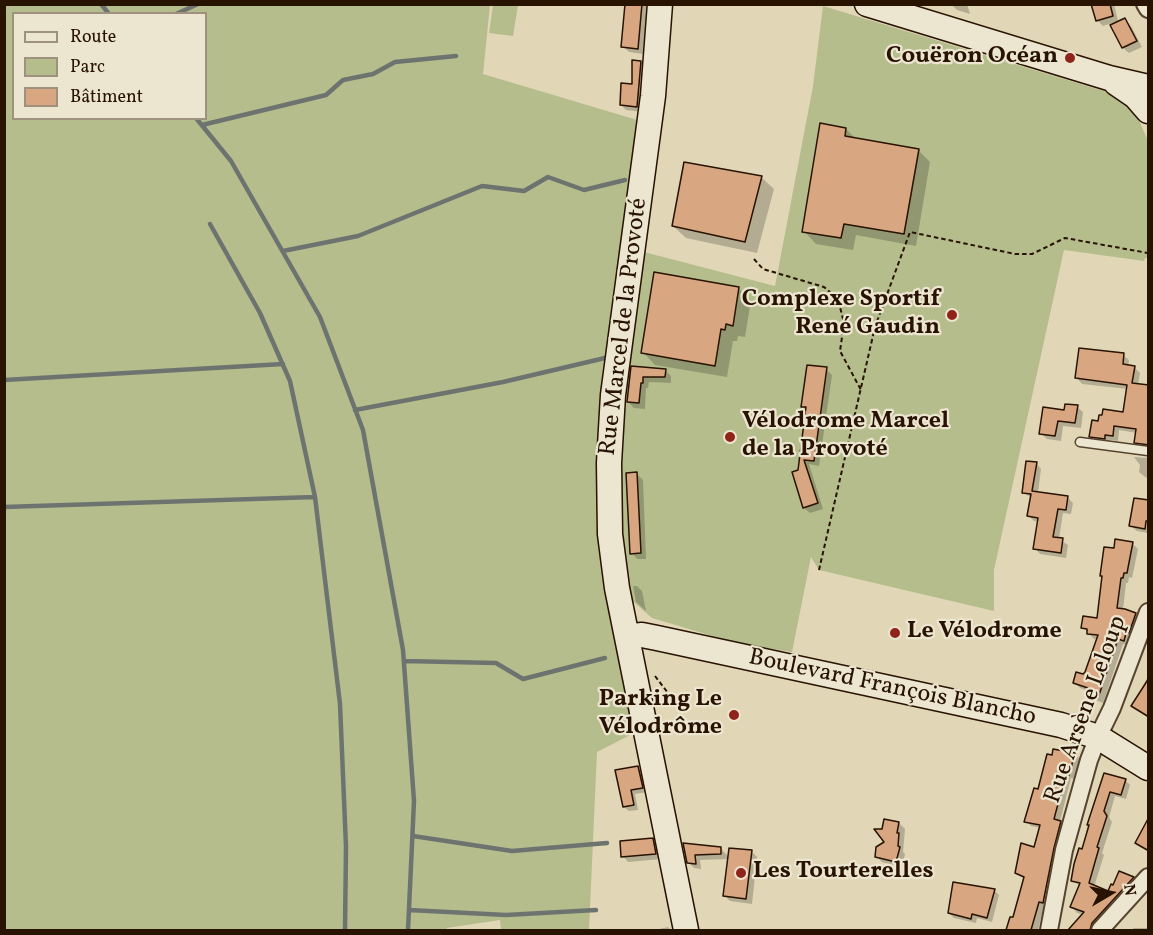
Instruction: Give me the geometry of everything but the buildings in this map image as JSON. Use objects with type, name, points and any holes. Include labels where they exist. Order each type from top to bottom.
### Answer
[{"type":"main road","name":"Rue Marcel de la Provoté","points":[[660,4],[652,107],[613,395],[610,432],[610,534],[617,588],[686,930]]},
{"type":"main road","points":[[867,4],[1070,67],[1149,87]]},
{"type":"main road","points":[[1109,78],[1135,96],[1149,111]]},
{"type":"main road","name":"Boulevard François Blancho","points":[[627,637],[642,635],[1061,725],[1098,737],[1149,768]]},
{"type":"street","points":[[1145,4],[1149,9]]},
{"type":"street","name":"Rue Arsène Leloup","points":[[1049,930],[1064,850],[1098,737],[1112,708],[1149,612]]},
{"type":"street","points":[[1100,930],[1149,877]]},
{"type":"lane","points":[[1080,442],[1149,451]]},
{"type":"path","points":[[819,570],[875,327],[910,232],[1015,254],[1032,254],[1065,238],[1149,253]]},
{"type":"path","points":[[754,259],[763,269],[824,287],[838,299],[844,323],[840,351],[861,390]]},
{"type":"path","points":[[652,672],[668,693]]},
{"type":"green space","points":[[5,5],[490,5],[483,74],[644,122],[598,519],[638,731],[597,752],[589,930],[501,930],[500,920],[446,930],[5,930]]},
{"type":"green space","points":[[493,5],[518,5],[513,36],[489,33]]},
{"type":"green space","name":"Complexe Sportif René Gaudin","points":[[823,6],[1130,99],[1148,141],[1148,258],[1144,261],[1064,250],[994,570],[994,611],[819,570],[811,557],[792,652],[739,644],[652,618],[628,597],[618,523],[621,406],[644,252],[775,286],[813,86]]},
{"type":"waterway","points":[[101,4],[107,12]]},
{"type":"waterway","points":[[180,12],[198,4]]},
{"type":"waterway","points":[[202,125],[326,95],[343,80],[373,74],[395,62],[456,56]]},
{"type":"waterway","points":[[198,120],[231,161],[320,317],[363,430],[403,650],[414,801],[408,930]]},
{"type":"waterway","points":[[283,251],[358,236],[482,186],[524,191],[548,177],[584,190],[625,180]]},
{"type":"waterway","points":[[210,224],[260,313],[290,381],[315,497],[340,704],[346,847],[345,930]]},
{"type":"waterway","points":[[355,410],[503,382],[605,358]]},
{"type":"waterway","points":[[4,380],[283,364]]},
{"type":"waterway","points":[[4,507],[315,497]]},
{"type":"waterway","points":[[404,661],[496,663],[523,679],[605,658]]},
{"type":"waterway","points":[[413,836],[512,851],[607,843]]},
{"type":"waterway","points":[[409,910],[506,915],[596,910]]},
{"type":"place","name":"Couëron Océan","points":[[1070,58]]},
{"type":"place","name":"Complexe Sportif René Gaudin","points":[[952,315]]},
{"type":"place","name":"Vélodrome Marcel de la Provoté","points":[[730,437]]},
{"type":"place","name":"Le Vélodrome","points":[[895,633]]},
{"type":"place","name":"Parking Le Vélodrôme","points":[[734,715]]},
{"type":"place","name":"Les Tourterelles","points":[[741,873]]}]
